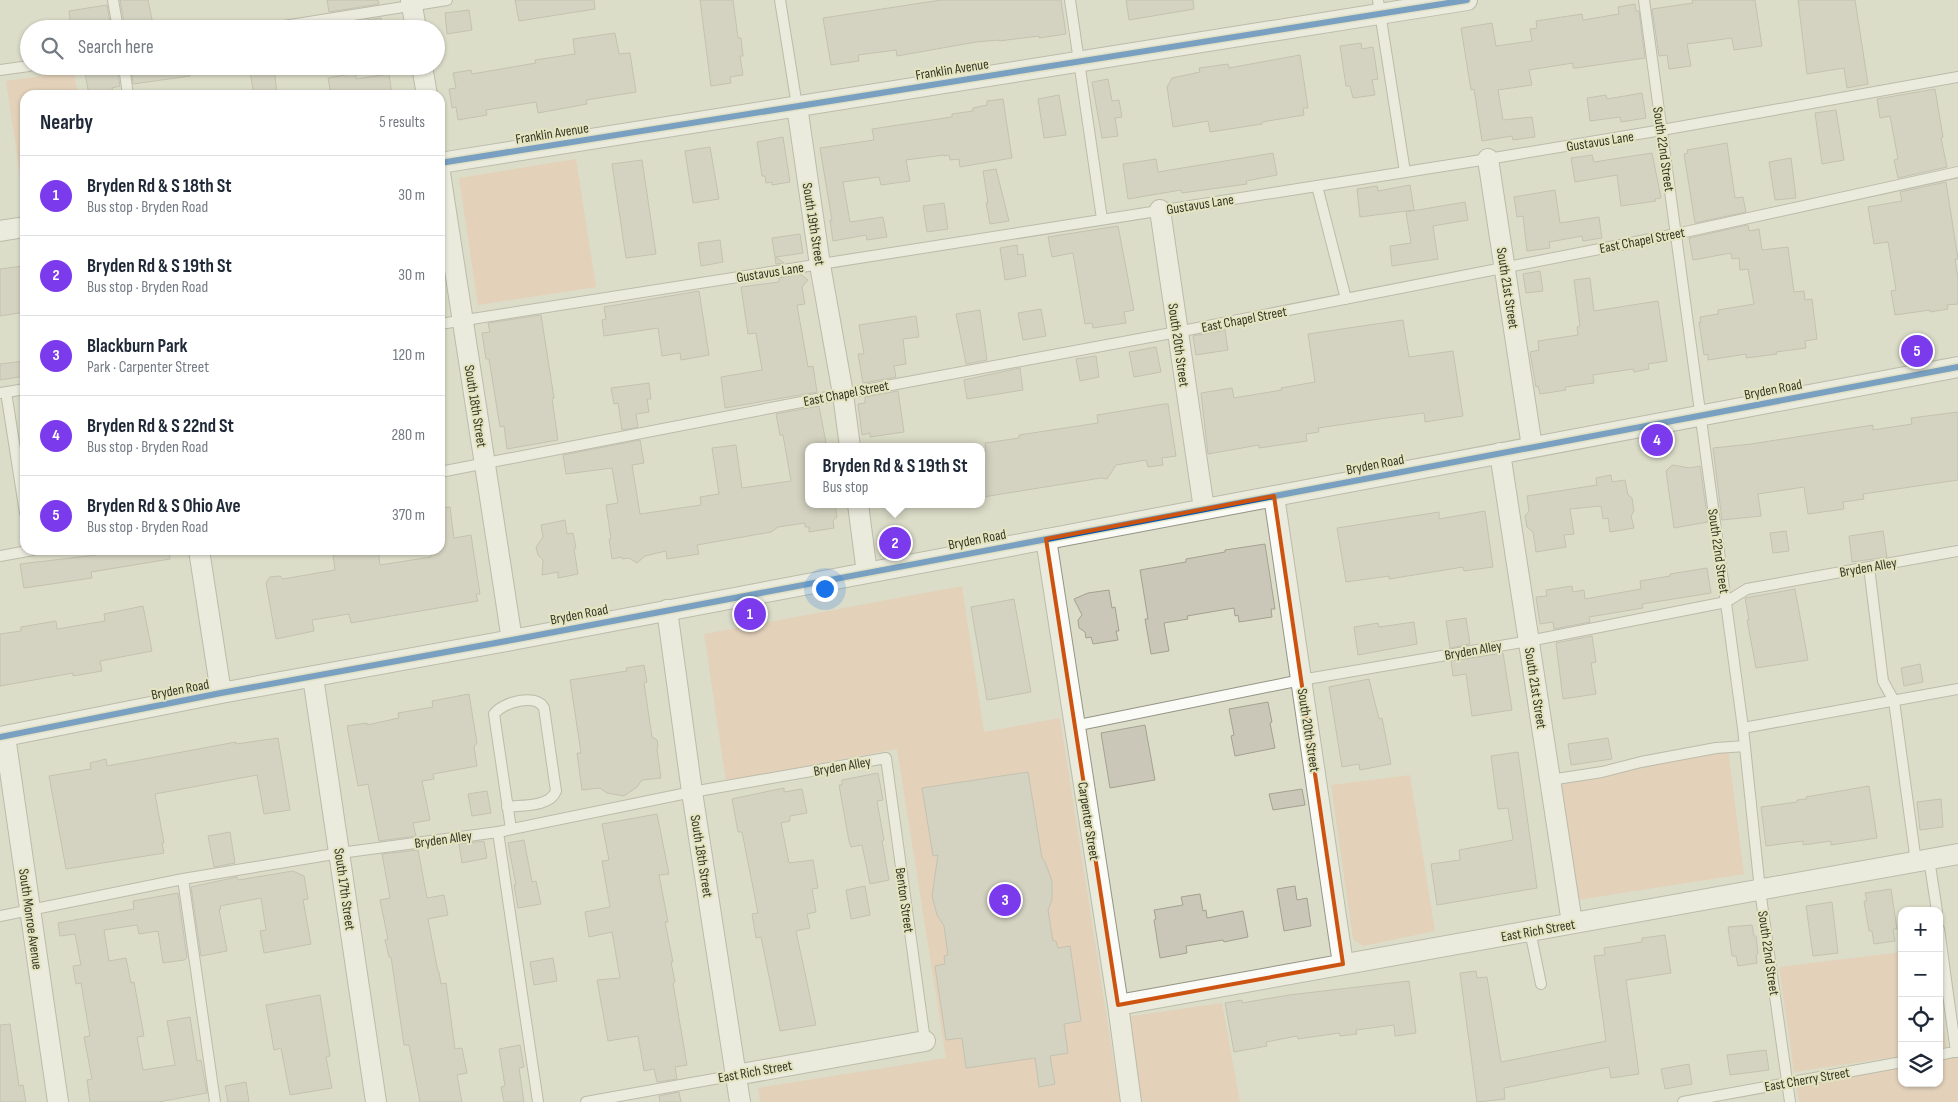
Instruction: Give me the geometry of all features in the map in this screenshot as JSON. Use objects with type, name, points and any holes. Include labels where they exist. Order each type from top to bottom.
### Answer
[{"type":"street","name":"Franklin Avenue","points":[[445,162],[1078,61],[1379,7],[1467,0]]},
{"type":"street","points":[[412,3],[415,20]]},
{"type":"street","points":[[424,75],[426,90]]},
{"type":"street","name":"South 19th Street","points":[[797,106],[820,265],[843,394],[849,443]]},
{"type":"street","name":"South 21st Street","points":[[1488,159],[1532,447]]},
{"type":"street","name":"South 18th Street","points":[[445,205],[512,640]]},
{"type":"street","name":"South 20th Street","points":[[1160,210],[1204,509]]},
{"type":"street","points":[[0,231],[20,228]]},
{"type":"street","name":"Bryden Road","points":[[2,736],[221,693],[512,640],[1958,367]]},
{"type":"street","name":"South 21st Street","points":[[1500,453],[1572,924]]},
{"type":"street","name":"South 20th Street","points":[[1274,496],[1343,964]]},
{"type":"street","points":[[859,508],[867,573]]},
{"type":"street","name":"Carpenter Street","points":[[1046,539],[1118,1005],[1131,1102]]},
{"type":"street","points":[[199,555],[221,693]]},
{"type":"street","name":"South 18th Street","points":[[667,610],[692,792],[740,1102]]},
{"type":"street","name":"South 17th Street","points":[[313,677],[376,1102]]},
{"type":"street","name":"South Monroe Avenue","points":[[2,736],[58,1102]]},
{"type":"street","name":"East Rich Street","points":[[1118,1005],[1958,854]]},
{"type":"street","name":"East Rich Street","points":[[736,1075],[925,1041]]},
{"type":"lane","points":[[113,0],[116,20]]},
{"type":"lane","points":[[316,20],[412,3],[447,0]]},
{"type":"lane","name":"South 19th Street","points":[[780,0],[797,106]]},
{"type":"lane","points":[[1070,0],[1102,219]]},
{"type":"lane","name":"South 22nd Street","points":[[1644,0],[1743,728],[1760,890],[1790,1102]]},
{"type":"lane","points":[[1379,7],[1405,172]]},
{"type":"lane","points":[[0,70],[20,67]]},
{"type":"lane","points":[[125,75],[127,90]]},
{"type":"lane","name":"Gustavus Lane","points":[[445,323],[1488,159],[1958,77]]},
{"type":"lane","name":"East Chapel Street","points":[[445,471],[843,394],[1178,332],[1676,234],[1958,172]]},
{"type":"lane","points":[[1317,186],[1346,299]]},
{"type":"lane","points":[[20,390],[3,393],[20,486]]},
{"type":"lane","name":"Bryden Alley","points":[[1074,726],[1301,680],[1529,641],[1726,602],[1747,589],[1958,551]]},
{"type":"lane","points":[[0,556],[20,552]]},
{"type":"lane","points":[[1869,567],[1883,681],[1894,701],[1923,861],[1936,907]]},
{"type":"lane","points":[[1743,728],[1958,689]]},
{"type":"lane","points":[[508,807],[548,801],[554,796],[556,791],[544,708],[541,702],[535,700],[505,704],[498,708],[494,714],[511,829]]},
{"type":"lane","points":[[1550,780],[1602,772],[1641,762],[1716,748],[1745,746]]},
{"type":"lane","name":"Bryden Alley","points":[[0,916],[183,879],[340,853],[498,832],[692,792],[886,758]]},
{"type":"lane","name":"Benton Street","points":[[886,758],[925,1041]]},
{"type":"lane","points":[[498,832],[538,1102]]},
{"type":"lane","points":[[183,879],[216,1102]]},
{"type":"lane","points":[[1530,931],[1542,984]]},
{"type":"lane","points":[[1942,952],[1957,1052],[1943,1054]]},
{"type":"lane","name":"East Cherry Street","points":[[1683,1102],[1898,1063]]},
{"type":"lane","name":"East Rich Street","points":[[586,1102],[736,1075]]},
{"type":"highlighted area","points":[[1274,496],[1343,964],[1118,1005],[1046,539]]},
{"type":"shaded area","points":[[47,75],[75,75],[77,90],[20,90],[20,175],[6,81]]},
{"type":"shaded area","points":[[576,159],[596,287],[478,305],[459,178]]},
{"type":"shaded area","points":[[962,586],[984,732],[1060,718],[1120,1102],[760,1102],[758,1088],[946,1058],[897,749],[726,781],[704,634]]},
{"type":"shaded area","points":[[1728,749],[1744,874],[1578,900],[1560,779]]},
{"type":"shaded area","points":[[1410,775],[1435,931],[1363,946],[1353,939],[1331,785]]},
{"type":"shaded area","points":[[1898,952],[1898,1057],[1794,1072],[1779,967]]},
{"type":"shaded area","points":[[1222,1003],[1240,1102],[1141,1102],[1126,1017]]},
{"type":"shaded area","points":[[1943,1023],[1947,1049],[1943,1050]]},
{"type":"shaded area","points":[[1958,1056],[1958,1102],[1799,1102],[1796,1084],[1898,1067],[1898,1087],[1943,1087],[1943,1058]]},
{"type":"building","points":[[120,0],[148,0],[152,20],[123,20]]},
{"type":"building","points":[[327,0],[378,0],[379,4],[329,12]]},
{"type":"building","points":[[515,0],[594,0],[595,9],[519,21]]},
{"type":"building","points":[[700,0],[733,0],[738,38],[741,38],[743,56],[740,56],[743,75],[730,77],[731,83],[711,86]]},
{"type":"building","points":[[941,0],[1061,0],[1066,34],[1039,38],[1039,36],[976,42],[897,56],[896,50],[858,55],[859,61],[831,65],[823,18]]},
{"type":"building","points":[[1126,0],[1193,0],[1194,9],[1129,20]]},
{"type":"building","points":[[1692,0],[1755,0],[1762,46],[1734,50],[1732,38],[1687,44],[1691,66],[1669,69],[1667,55],[1659,56],[1652,9],[1693,3]]},
{"type":"building","points":[[1798,0],[1855,0],[1868,84],[1847,88],[1844,68],[1807,74]]},
{"type":"building","points":[[1635,4],[1636,11],[1639,11],[1645,58],[1576,68],[1573,68],[1573,63],[1529,70],[1532,85],[1498,90],[1503,120],[1532,117],[1535,137],[1513,140],[1512,136],[1482,141],[1474,89],[1471,90],[1461,28],[1492,23],[1496,46],[1532,41],[1530,29],[1537,28],[1536,21],[1582,14],[1583,20],[1619,14],[1618,7]]},
{"type":"building","points":[[107,5],[110,20],[70,20],[69,11]]},
{"type":"building","points":[[469,10],[472,30],[447,34],[445,13]]},
{"type":"building","points":[[615,33],[619,54],[630,53],[636,92],[586,100],[587,104],[538,113],[536,102],[486,110],[487,115],[458,120],[456,107],[452,108],[449,89],[456,88],[453,73],[471,70],[472,74],[536,63],[535,60],[575,54],[573,39]]},
{"type":"building","points":[[1361,43],[1362,49],[1373,47],[1378,79],[1372,80],[1375,95],[1353,98],[1350,86],[1346,86],[1340,46]]},
{"type":"building","points":[[1300,55],[1308,108],[1303,108],[1304,115],[1210,132],[1208,121],[1173,127],[1167,87],[1172,78],[1200,72],[1199,68],[1228,64],[1229,68]]},
{"type":"building","points":[[85,75],[118,75],[120,86],[112,88],[112,90],[88,90]]},
{"type":"building","points":[[132,75],[190,75],[190,76],[133,84]]},
{"type":"building","points":[[251,75],[275,75],[276,90],[253,90]]},
{"type":"building","points":[[356,75],[356,79],[389,75],[391,90],[330,90],[328,78]]},
{"type":"building","points":[[1108,79],[1112,101],[1119,100],[1122,117],[1115,118],[1118,136],[1102,138],[1092,82]]},
{"type":"building","points":[[1935,89],[1943,137],[1941,138],[1947,167],[1898,178],[1894,160],[1898,159],[1890,116],[1880,118],[1877,99]]},
{"type":"building","points":[[1642,93],[1646,118],[1621,122],[1620,117],[1590,121],[1587,98],[1606,95],[1607,99]]},
{"type":"building","points":[[1059,95],[1066,135],[1044,138],[1038,99]]},
{"type":"building","points":[[1003,99],[1012,158],[960,167],[959,159],[950,160],[949,155],[906,160],[910,181],[881,185],[879,177],[843,182],[850,222],[883,217],[887,237],[867,240],[866,235],[833,241],[830,220],[832,220],[820,148],[874,140],[872,129],[952,117],[952,114],[973,111],[973,108],[987,105],[987,101]]},
{"type":"building","points":[[1836,110],[1844,160],[1822,164],[1815,113]]},
{"type":"building","points":[[783,137],[790,182],[772,185],[772,182],[766,183],[765,176],[762,176],[757,142]]},
{"type":"building","points":[[1727,143],[1735,198],[1743,197],[1746,212],[1695,223],[1684,154],[1688,153],[1687,150]]},
{"type":"building","points":[[710,147],[719,199],[693,203],[685,151]]},
{"type":"building","points":[[1273,153],[1277,175],[1246,181],[1247,184],[1182,193],[1181,190],[1128,199],[1123,164],[1156,159],[1158,172]]},
{"type":"building","points":[[1652,153],[1661,198],[1655,199],[1656,201],[1621,206],[1617,175],[1575,182],[1571,158],[1592,155],[1594,162]]},
{"type":"building","points":[[1791,158],[1796,198],[1775,200],[1769,162]]},
{"type":"building","points":[[642,160],[656,254],[626,258],[612,164]]},
{"type":"building","points":[[996,169],[1009,221],[990,224],[983,171]]},
{"type":"building","points":[[1946,182],[1958,259],[1955,259],[1958,279],[1958,304],[1947,305],[1948,309],[1895,315],[1891,291],[1896,290],[1888,242],[1874,244],[1868,207],[1902,201],[1900,192]]},
{"type":"building","points":[[1410,185],[1414,210],[1360,217],[1357,189],[1377,186],[1378,191]]},
{"type":"building","points":[[1555,190],[1560,223],[1599,217],[1602,238],[1583,241],[1582,236],[1549,242],[1550,248],[1527,251],[1523,216],[1517,217],[1514,197]]},
{"type":"building","points":[[1465,202],[1468,220],[1433,226],[1438,259],[1392,266],[1390,246],[1411,243],[1406,212]]},
{"type":"building","points":[[944,203],[948,229],[927,232],[923,206]]},
{"type":"building","points":[[1748,225],[1749,231],[1759,229],[1762,250],[1788,247],[1794,292],[1804,291],[1805,300],[1812,299],[1817,339],[1805,341],[1806,348],[1776,352],[1777,354],[1746,358],[1746,354],[1708,360],[1708,354],[1704,355],[1699,322],[1701,322],[1700,317],[1718,314],[1718,310],[1754,304],[1748,269],[1740,270],[1739,258],[1732,259],[1731,253],[1693,260],[1689,238]]},
{"type":"building","points":[[1118,226],[1134,310],[1124,312],[1126,323],[1093,328],[1092,323],[1085,324],[1073,253],[1052,257],[1048,237]]},
{"type":"building","points":[[800,234],[803,253],[776,257],[784,263],[776,264],[772,238]]},
{"type":"building","points":[[720,240],[723,262],[701,266],[698,243]]},
{"type":"building","points":[[1017,245],[1018,255],[1023,254],[1026,276],[1005,280],[1000,248]]},
{"type":"building","points":[[20,266],[20,313],[0,316],[0,269]]},
{"type":"building","points":[[1540,271],[1543,291],[1526,293],[1523,274]]},
{"type":"building","points":[[800,274],[808,280],[802,287],[805,304],[797,305],[808,367],[813,366],[817,392],[725,408],[721,377],[762,370],[756,333],[748,334],[741,287],[779,282],[779,278]]},
{"type":"building","points":[[1590,278],[1594,311],[1658,301],[1667,361],[1648,364],[1649,369],[1634,372],[1633,369],[1593,375],[1594,383],[1565,387],[1566,390],[1540,394],[1538,386],[1536,387],[1530,352],[1539,350],[1538,341],[1578,335],[1577,327],[1580,326],[1574,280]]},
{"type":"building","points":[[699,291],[709,355],[681,360],[680,353],[662,356],[658,328],[604,336],[602,320],[606,319],[604,307]]},
{"type":"building","points":[[1041,309],[1046,336],[1023,340],[1018,313]]},
{"type":"building","points":[[980,310],[987,360],[966,364],[956,314]]},
{"type":"building","points":[[541,315],[554,398],[552,399],[558,440],[507,449],[504,426],[500,427],[489,359],[486,359],[482,333],[490,332],[488,323]]},
{"type":"building","points":[[916,316],[919,337],[903,339],[906,364],[894,366],[896,377],[863,383],[858,354],[864,354],[859,325]]},
{"type":"building","points":[[1403,320],[1409,357],[1453,351],[1463,416],[1425,422],[1424,413],[1318,428],[1319,432],[1306,434],[1307,441],[1259,448],[1259,445],[1208,454],[1201,393],[1232,388],[1234,398],[1315,382],[1308,334]]},
{"type":"building","points":[[1225,330],[1228,350],[1196,355],[1193,336]]},
{"type":"building","points":[[1156,347],[1161,372],[1134,377],[1129,352]]},
{"type":"building","points":[[1096,356],[1099,377],[1080,381],[1076,359]]},
{"type":"building","points":[[20,362],[20,377],[0,380],[0,364]]},
{"type":"building","points":[[1020,368],[1023,390],[967,399],[964,380]]},
{"type":"building","points":[[649,383],[651,399],[647,399],[649,412],[636,414],[638,427],[622,430],[618,403],[614,404],[611,388]]},
{"type":"building","points":[[898,391],[904,432],[870,437],[870,433],[862,435],[858,404],[865,403],[865,397]]},
{"type":"building","points":[[1168,404],[1176,456],[1162,458],[1163,465],[1148,467],[1146,460],[1116,465],[1107,479],[1101,478],[985,497],[985,443],[1019,438],[1019,435],[1098,423],[1097,415]]},
{"type":"building","points":[[819,406],[826,443],[805,443],[805,508],[836,508],[837,517],[833,521],[834,528],[809,532],[809,527],[805,527],[805,523],[778,527],[771,532],[697,545],[699,554],[667,559],[666,551],[645,556],[637,563],[629,558],[612,559],[606,505],[618,503],[612,468],[566,474],[563,455],[640,440],[644,463],[632,465],[640,514],[701,505],[700,497],[719,494],[712,448],[736,445],[742,488],[791,481],[783,435],[780,435],[776,414]]},
{"type":"building","points":[[1958,412],[1958,480],[1863,494],[1864,499],[1843,502],[1844,509],[1808,514],[1804,487],[1758,494],[1761,516],[1722,520],[1713,448],[1873,425],[1873,430],[1912,424],[1911,418]]},
{"type":"building","points":[[1672,465],[1690,468],[1700,466],[1708,522],[1674,528],[1666,471]]},
{"type":"building","points":[[1611,475],[1612,482],[1625,480],[1628,495],[1632,498],[1634,511],[1631,516],[1634,528],[1610,532],[1608,518],[1603,519],[1601,506],[1570,509],[1574,534],[1564,535],[1566,547],[1536,552],[1533,532],[1527,527],[1525,516],[1529,511],[1527,496],[1597,485],[1596,478]]},
{"type":"building","points":[[450,507],[454,538],[471,535],[480,594],[476,594],[478,601],[351,623],[349,614],[312,620],[314,631],[276,639],[266,583],[270,577],[280,576],[283,579],[335,570],[333,555],[379,555],[380,565],[431,557],[431,555],[445,555],[445,508]]},
{"type":"building","points":[[1485,511],[1493,567],[1464,571],[1463,567],[1389,579],[1389,576],[1346,582],[1337,528],[1439,512],[1439,519]]},
{"type":"building","points":[[565,520],[567,534],[573,533],[578,574],[558,578],[558,572],[542,575],[543,560],[538,555],[536,547],[543,537],[541,525]]},
{"type":"building","points":[[1786,531],[1789,551],[1773,553],[1770,533]]},
{"type":"building","points":[[1883,531],[1887,557],[1852,562],[1849,536]]},
{"type":"building","points":[[1265,544],[1275,609],[1271,609],[1272,617],[1239,622],[1238,615],[1235,616],[1234,608],[1187,616],[1188,619],[1164,623],[1169,651],[1151,654],[1145,619],[1148,619],[1140,570],[1186,562],[1186,559],[1225,552],[1225,550]]},
{"type":"building","points":[[97,555],[170,555],[170,559],[91,572],[92,578],[24,588],[20,564]]},
{"type":"building","points":[[1707,568],[1711,593],[1642,604],[1643,608],[1589,617],[1590,622],[1554,629],[1553,622],[1540,624],[1536,597],[1547,596],[1546,590],[1572,586],[1573,592],[1584,590],[1585,599],[1641,589],[1640,581]]},
{"type":"building","points":[[1795,589],[1808,660],[1756,668],[1745,598]]},
{"type":"building","points":[[1109,590],[1112,608],[1115,607],[1119,631],[1116,631],[1118,640],[1093,644],[1091,637],[1086,638],[1085,632],[1079,628],[1078,620],[1082,615],[1074,599],[1088,593]]},
{"type":"building","points":[[1014,599],[1031,692],[987,700],[971,607]]},
{"type":"building","points":[[143,606],[152,651],[100,661],[102,671],[73,676],[73,673],[0,686],[0,634],[21,631],[21,627],[56,621],[57,629],[105,621],[104,614]]},
{"type":"building","points":[[1466,618],[1470,644],[1450,648],[1446,621]]},
{"type":"building","points":[[1414,622],[1417,644],[1358,655],[1354,627],[1378,623],[1379,627]]},
{"type":"building","points":[[1592,636],[1596,662],[1591,663],[1596,694],[1563,699],[1556,643]]},
{"type":"building","points":[[1503,653],[1512,710],[1472,716],[1466,674],[1453,676],[1451,661]]},
{"type":"building","points":[[1920,664],[1923,682],[1904,686],[1901,668]]},
{"type":"building","points":[[644,665],[647,682],[644,683],[652,737],[657,740],[661,778],[642,780],[637,787],[624,796],[607,793],[600,788],[582,790],[577,753],[581,753],[570,680],[627,671],[626,668]]},
{"type":"building","points":[[1369,679],[1379,719],[1382,718],[1391,764],[1360,770],[1359,764],[1342,767],[1329,687]]},
{"type":"building","points":[[469,694],[477,743],[474,747],[477,766],[433,774],[434,779],[422,781],[430,820],[413,823],[416,836],[379,841],[368,784],[358,786],[347,726],[367,723],[367,725],[399,718],[398,713],[433,707],[432,701]]},
{"type":"building","points":[[1268,702],[1275,748],[1235,756],[1231,736],[1234,735],[1229,709]]},
{"type":"building","points":[[1145,725],[1155,780],[1110,788],[1101,733]]},
{"type":"building","points":[[278,738],[290,810],[264,814],[257,775],[155,794],[164,843],[162,843],[164,853],[66,869],[49,776],[91,769],[90,763],[106,759],[107,766],[236,742],[236,744]]},
{"type":"building","points":[[1608,738],[1612,759],[1571,765],[1568,744]]},
{"type":"building","points":[[1518,752],[1537,888],[1437,905],[1431,864],[1460,860],[1459,850],[1513,840],[1508,808],[1498,809],[1491,756]]},
{"type":"building","points":[[1028,772],[1042,858],[1052,881],[1052,900],[1048,910],[1053,941],[1056,941],[1058,948],[1070,946],[1081,1021],[1064,1024],[1068,1053],[1050,1056],[1055,1084],[1039,1087],[1035,1058],[966,1068],[962,1038],[946,1040],[935,966],[945,964],[944,956],[948,955],[944,926],[937,915],[932,896],[938,855],[933,856],[922,788]]},
{"type":"building","points":[[878,773],[883,800],[877,801],[889,880],[870,884],[862,845],[851,847],[849,841],[839,785],[842,785],[842,780]]},
{"type":"building","points":[[1869,786],[1877,838],[1831,845],[1831,841],[1803,845],[1803,841],[1766,846],[1761,807],[1797,802],[1797,800],[1807,799],[1806,797]]},
{"type":"building","points":[[784,788],[784,792],[802,789],[807,813],[790,816],[790,821],[781,823],[789,863],[813,860],[818,888],[812,889],[816,912],[807,914],[810,928],[796,931],[816,1025],[780,1031],[761,937],[756,938],[752,914],[758,913],[742,832],[738,832],[732,799]]},
{"type":"building","points":[[1302,789],[1305,805],[1273,810],[1269,794]]},
{"type":"building","points":[[487,791],[491,813],[472,816],[468,794]]},
{"type":"building","points":[[1941,799],[1943,827],[1920,830],[1917,802]]},
{"type":"building","points":[[657,814],[669,874],[659,875],[668,922],[665,922],[673,962],[671,962],[675,982],[673,983],[687,1065],[675,1067],[677,1079],[657,1082],[654,1069],[644,1071],[638,1036],[608,1041],[597,980],[620,978],[612,932],[589,937],[585,912],[610,907],[602,861],[609,860],[602,824]]},
{"type":"building","points":[[230,832],[235,863],[214,867],[208,836]]},
{"type":"building","points":[[524,840],[532,882],[536,881],[541,904],[518,908],[514,885],[516,885],[508,843]]},
{"type":"building","points":[[484,841],[487,858],[462,863],[459,844]]},
{"type":"building","points":[[418,850],[427,898],[444,895],[448,915],[428,919],[441,984],[446,983],[455,1049],[462,1048],[467,1073],[457,1075],[462,1102],[420,1102],[409,1045],[404,1045],[391,957],[389,957],[385,940],[388,939],[380,900],[390,898],[382,854]]},
{"type":"building","points":[[293,871],[304,876],[308,899],[303,900],[311,944],[264,953],[260,931],[266,930],[261,898],[220,906],[227,951],[201,956],[191,887],[237,877],[238,880]]},
{"type":"building","points":[[865,886],[870,915],[851,919],[846,890]]},
{"type":"building","points":[[1295,886],[1297,900],[1307,898],[1311,926],[1284,931],[1277,889]]},
{"type":"building","points":[[1891,889],[1897,929],[1893,929],[1895,941],[1874,944],[1872,931],[1869,931],[1864,901],[1867,901],[1865,893]]},
{"type":"building","points":[[178,893],[187,958],[184,960],[163,963],[158,931],[139,934],[137,925],[104,930],[109,961],[126,958],[131,983],[134,982],[144,1036],[137,1037],[143,1070],[175,1065],[167,1021],[190,1017],[197,1061],[201,1060],[207,1093],[158,1102],[90,1102],[87,1080],[92,1079],[84,1037],[90,1036],[81,983],[76,984],[73,966],[81,965],[75,934],[60,936],[58,923],[134,909],[133,901]]},
{"type":"building","points":[[1200,894],[1203,911],[1206,910],[1207,918],[1243,911],[1248,937],[1224,942],[1223,940],[1186,946],[1187,953],[1160,958],[1154,910],[1183,905],[1181,897]]},
{"type":"building","points":[[1832,902],[1838,953],[1813,956],[1806,906]]},
{"type":"building","points":[[1752,925],[1754,936],[1756,936],[1757,963],[1738,966],[1736,956],[1732,956],[1728,927]]},
{"type":"building","points":[[1665,935],[1671,973],[1626,980],[1639,1074],[1611,1078],[1609,1067],[1504,1088],[1505,1099],[1477,1102],[1460,973],[1476,971],[1477,978],[1487,977],[1501,1062],[1606,1041],[1594,956],[1605,955],[1604,948],[1642,942],[1642,938]]},
{"type":"building","points":[[553,958],[557,981],[534,985],[530,962]]},
{"type":"building","points":[[1409,981],[1416,1033],[1395,1036],[1394,1025],[1356,1030],[1357,1034],[1340,1036],[1339,1033],[1298,1039],[1297,1036],[1266,1042],[1267,1046],[1234,1052],[1225,1003],[1242,1000],[1242,1003],[1289,995]]},
{"type":"building","points":[[320,995],[330,1056],[326,1057],[332,1088],[290,1095],[281,1048],[274,1050],[266,1005]]},
{"type":"building","points":[[10,1024],[19,1086],[23,1085],[26,1102],[0,1102],[0,1025]]},
{"type":"building","points":[[520,1045],[524,1067],[519,1068],[524,1102],[504,1102],[501,1087],[505,1086],[499,1049]]},
{"type":"building","points":[[1766,1050],[1769,1070],[1730,1075],[1727,1055]]},
{"type":"building","points":[[1689,1064],[1692,1084],[1665,1089],[1661,1069]]},
{"type":"building","points":[[246,1082],[249,1102],[228,1102],[225,1086]]},
{"type":"building","points":[[679,1092],[681,1102],[660,1102],[659,1096]]},
{"type":"cycle path","points":[[445,162],[1467,0]]},
{"type":"cycle path","points":[[0,737],[221,693],[512,640],[1958,367]]},
{"type":"place","name":"Bryden Rd & S Ohio Ave","points":[[1917,351]]},
{"type":"place","name":"Bryden Rd & S 22nd St","points":[[1657,440]]},
{"type":"place","name":"Bryden Rd & S 19th St","points":[[895,543]]},
{"type":"place","name":"Bryden Rd & S 18th St","points":[[750,614]]},
{"type":"place","name":"Blackburn Park","points":[[1005,900]]}]
